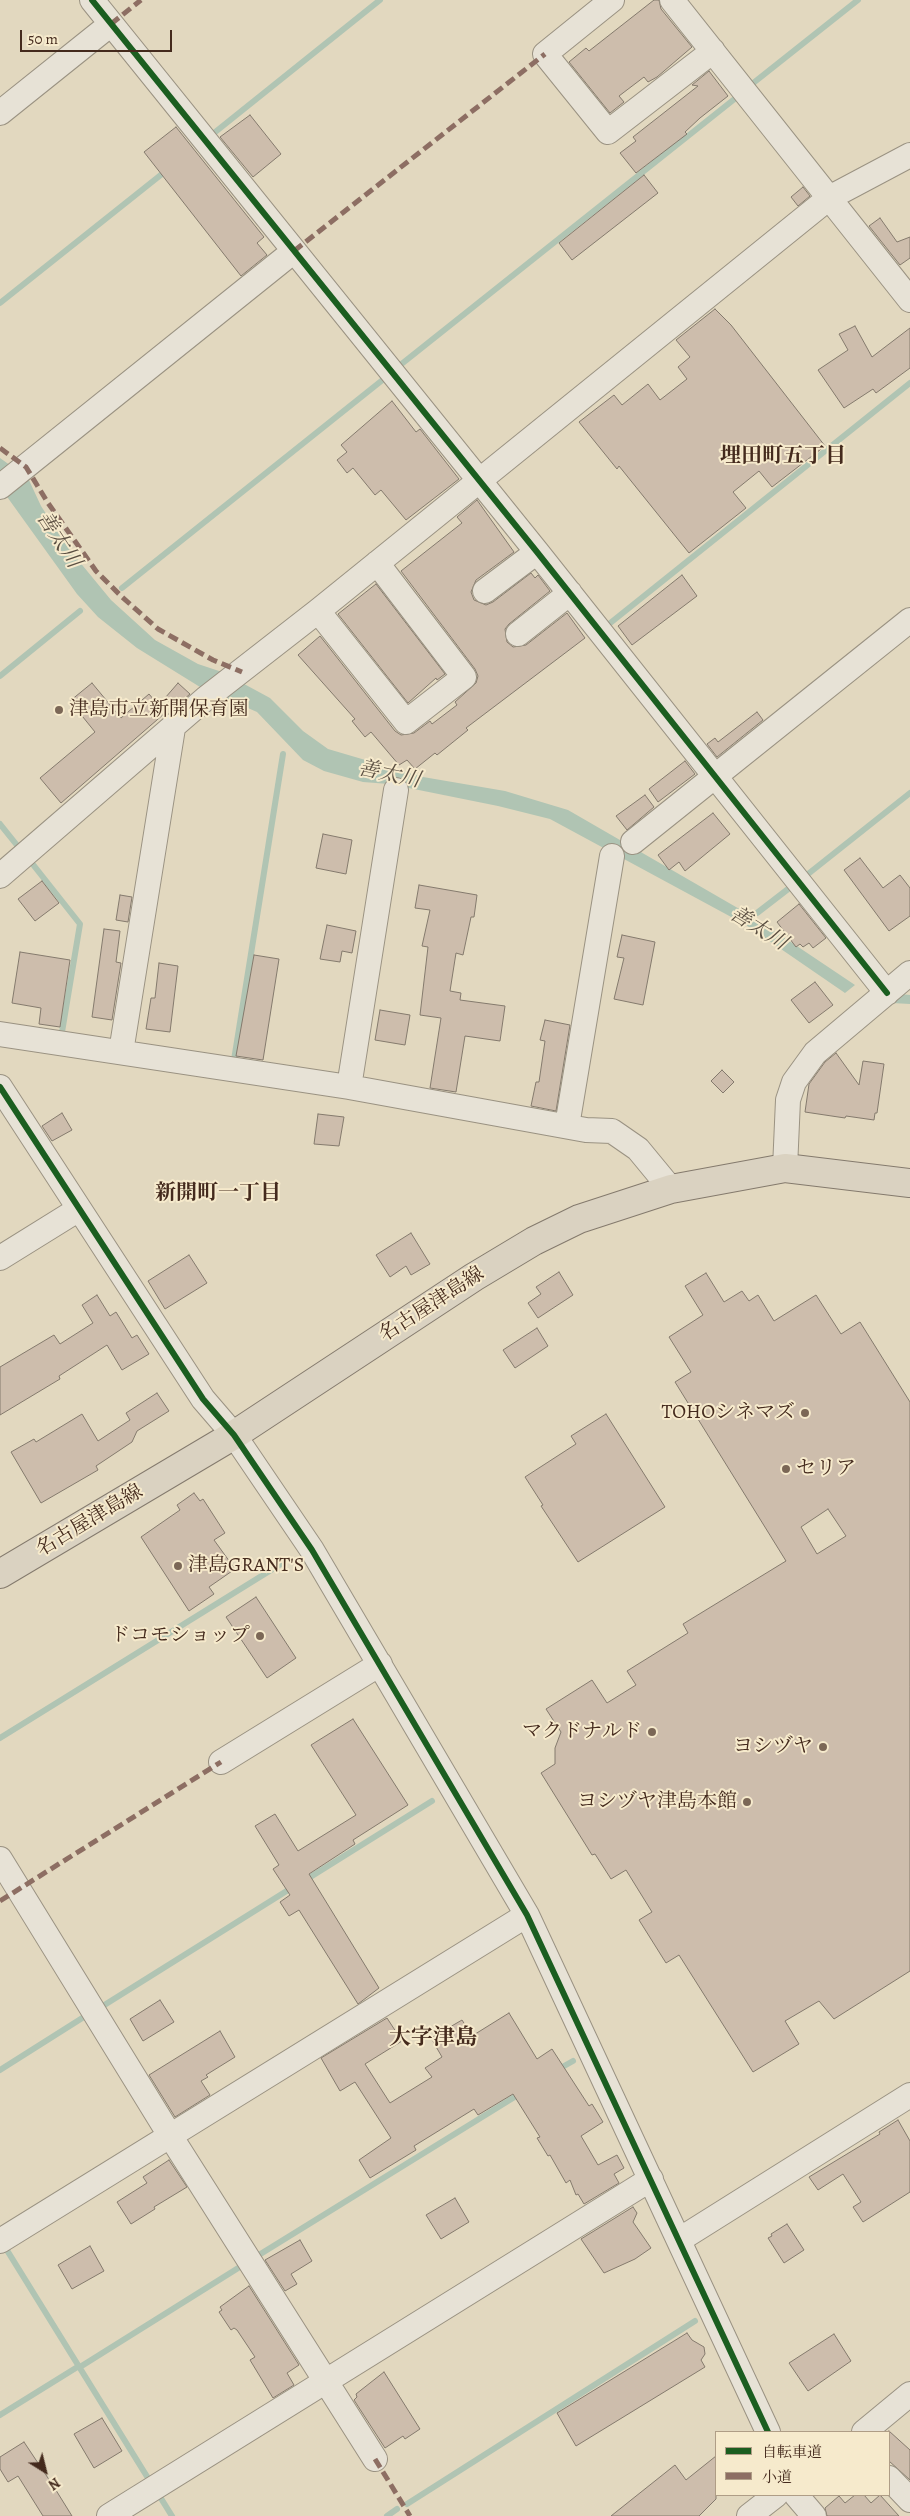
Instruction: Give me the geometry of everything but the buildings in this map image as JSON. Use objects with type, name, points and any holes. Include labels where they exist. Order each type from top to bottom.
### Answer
[{"type":"main road","name":"名古屋津島線","points":[[0,1574],[234,1435],[474,1277],[534,1241],[594,1213],[671,1189],[785,1168],[910,1183]]},
{"type":"street","points":[[92,0],[537,552],[887,993]]},
{"type":"street","points":[[612,0],[545,54],[608,132],[712,51]]},
{"type":"street","points":[[672,0],[830,198],[901,275],[910,300]]},
{"type":"street","points":[[0,113],[111,24]]},
{"type":"street","points":[[0,876],[205,700],[377,564],[830,198],[910,155]]},
{"type":"street","points":[[0,487],[294,251]]},
{"type":"street","points":[[485,591],[537,552]]},
{"type":"street","points":[[318,611],[406,722],[464,677],[377,564]]},
{"type":"street","points":[[518,634],[570,594]]},
{"type":"street","points":[[634,842],[910,620]]},
{"type":"street","points":[[121,1052],[172,728]]},
{"type":"street","points":[[349,1087],[396,790]]},
{"type":"street","points":[[567,1126],[612,856]]},
{"type":"street","points":[[785,1168],[788,1100],[794,1082],[815,1053],[910,973]]},
{"type":"street","points":[[0,1034],[349,1087],[567,1126],[612,1131],[638,1149],[671,1189]]},
{"type":"street","points":[[0,1087],[203,1399],[234,1435],[312,1550],[527,1915],[768,2431]]},
{"type":"street","points":[[0,1258],[79,1209]]},
{"type":"street","points":[[222,1762],[380,1664]]},
{"type":"street","points":[[0,1859],[170,2137],[375,2459]]},
{"type":"street","points":[[0,2242],[527,1915]]},
{"type":"street","points":[[679,2240],[910,2095]]},
{"type":"street","points":[[110,2516],[651,2179]]},
{"type":"street","points":[[865,2431],[910,2394]]},
{"type":"street","points":[[890,2479],[910,2500]]},
{"type":"street","points":[[749,2516],[775,2496]]},
{"type":"street","points":[[797,2496],[814,2516]]},
{"type":"water","name":"善太川","points":[[0,458],[28,478],[41,506],[69,549],[111,600],[155,640],[198,664],[222,672],[270,698],[303,731],[328,749],[423,777],[505,791],[568,810],[755,918],[855,985],[845,993],[746,925],[550,819],[498,806],[389,784],[363,782],[324,771],[303,760],[257,712],[200,687],[137,648],[98,617],[77,594],[0,487]]},
{"type":"water","points":[[901,994],[910,995],[910,1004],[892,1003]]},
{"type":"waterway","points":[[214,133],[380,0]]},
{"type":"waterway","points":[[752,84],[858,0]]},
{"type":"waterway","points":[[399,366],[737,97]]},
{"type":"waterway","points":[[0,303],[167,170]]},
{"type":"waterway","points":[[122,588],[385,378]]},
{"type":"waterway","points":[[604,628],[910,383]]},
{"type":"waterway","points":[[0,676],[80,611]]},
{"type":"waterway","points":[[234,1060],[283,754]]},
{"type":"waterway","points":[[803,878],[910,793]]},
{"type":"waterway","points":[[0,824],[20,849]]},
{"type":"waterway","points":[[31,862],[80,924],[62,1032]]},
{"type":"waterway","name":"善太川","points":[[757,913],[792,886]]},
{"type":"waterway","points":[[0,1738],[284,1562]]},
{"type":"waterway","points":[[304,1881],[432,1801]]},
{"type":"waterway","points":[[98,2009],[293,1887]]},
{"type":"waterway","points":[[0,2070],[87,2015]]},
{"type":"waterway","points":[[557,2070],[573,2061]]},
{"type":"waterway","points":[[254,2258],[521,2093]]},
{"type":"waterway","points":[[5,2247],[151,2483]]},
{"type":"waterway","points":[[80,2367],[243,2265]]},
{"type":"waterway","points":[[407,2504],[695,2321]]},
{"type":"waterway","points":[[0,2415],[79,2366]]},
{"type":"waterway","points":[[157,2492],[172,2516]]},
{"type":"waterway","points":[[387,2516],[397,2509]]},
{"type":"marked path","points":[[111,24],[141,0]]},
{"type":"marked path","points":[[294,251],[545,54]]},
{"type":"marked path","points":[[0,448],[26,467],[48,503],[96,571],[121,596],[158,629],[213,660],[242,672]]},
{"type":"marked path","points":[[0,1901],[221,1762]]},
{"type":"marked path","points":[[375,2459],[410,2516]]},
{"type":"cycle path","points":[[92,0],[537,552],[887,993]]},
{"type":"cycle path","points":[[0,1087],[203,1399],[234,1435],[312,1550],[527,1915],[768,2431]]},
{"type":"place","name":"津島市立新開保育園","points":[[59,710]]},
{"type":"place","name":"TOHOシネマズ","points":[[805,1413]]},
{"type":"place","name":"セリア","points":[[786,1469]]},
{"type":"place","name":"津島GRANT'S","points":[[178,1566]]},
{"type":"place","name":"ドコモショップ","points":[[260,1636]]},
{"type":"place","name":"マクドナルド","points":[[652,1732]]},
{"type":"place","name":"ヨシヅヤ","points":[[823,1747]]},
{"type":"place","name":"ヨシヅヤ津島本館","points":[[747,1802]]},
{"type":"district","name":"埋田町五丁目","points":[[783,457]]},
{"type":"district","name":"新開町一丁目","points":[[218,1194]]},
{"type":"district","name":"大字津島","points":[[433,2039]]}]
